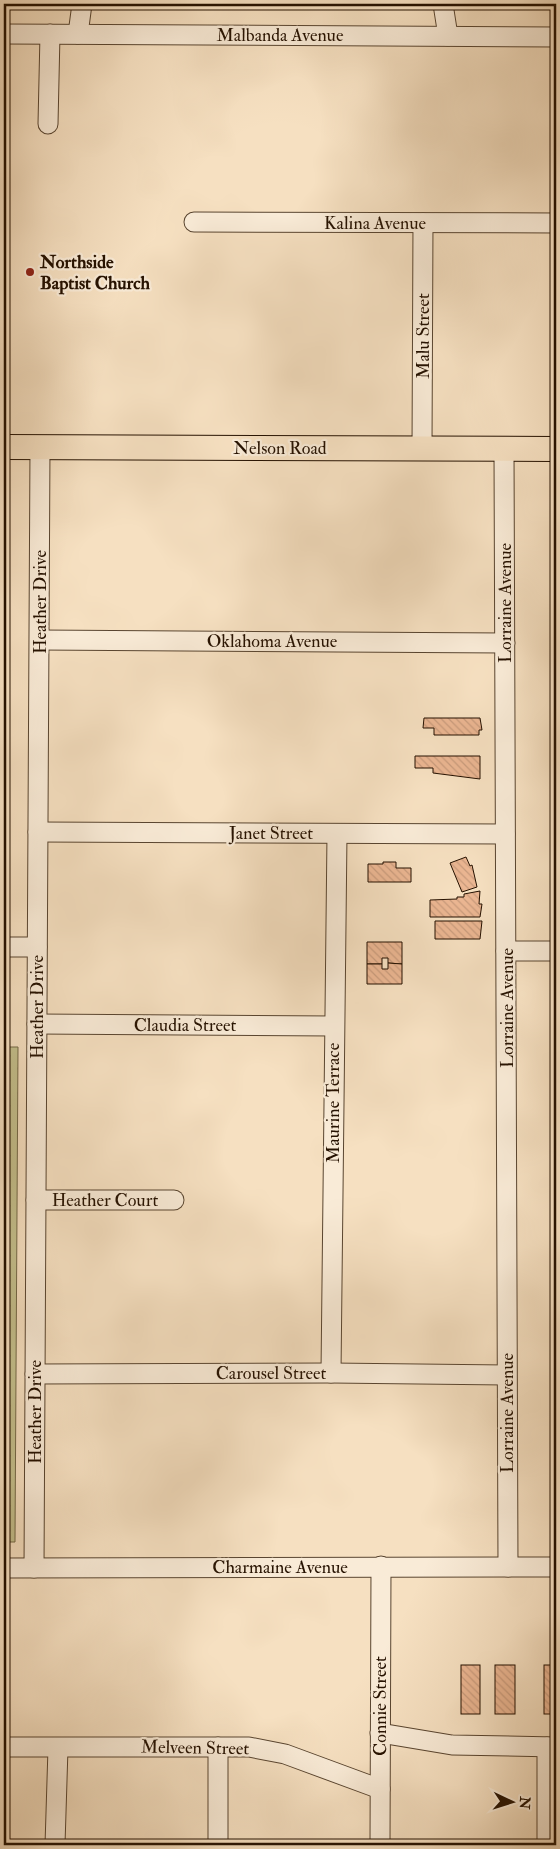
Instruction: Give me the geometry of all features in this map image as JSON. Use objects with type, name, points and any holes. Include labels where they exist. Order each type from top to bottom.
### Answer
[{"type":"main road","name":"Nelson Road","points":[[4,447],[556,449]]},
{"type":"street","points":[[78,34],[82,4]]},
{"type":"street","points":[[443,4],[448,36]]},
{"type":"street","name":"Malbanda Avenue","points":[[4,34],[556,37]]},
{"type":"street","points":[[48,124],[50,34]]},
{"type":"street","name":"Kalina Avenue","points":[[194,222],[556,223]]},
{"type":"street","name":"Malu Street","points":[[422,449],[423,223]]},
{"type":"street","name":"Heather Drive","points":[[34,1568],[40,446]]},
{"type":"street","name":"Lorraine Avenue","points":[[504,450],[508,1566]]},
{"type":"street","name":"Oklahoma Avenue","points":[[40,640],[505,643]]},
{"type":"street","name":"Janet Street","points":[[38,832],[505,834]]},
{"type":"street","name":"Maurine Terrace","points":[[331,1373],[333,1026],[337,834]]},
{"type":"street","points":[[4,947],[37,947]]},
{"type":"street","points":[[506,951],[556,951]]},
{"type":"street","name":"Claudia Street","points":[[37,1024],[333,1026]]},
{"type":"street","name":"Heather Court","points":[[36,1200],[174,1200]]},
{"type":"street","name":"Carousel Street","points":[[35,1374],[331,1373],[506,1375]]},
{"type":"street","name":"Connie Street","points":[[380,1845],[381,1566]]},
{"type":"street","name":"Charmaine Avenue","points":[[4,1568],[556,1567]]},
{"type":"street","points":[[380,1733],[452,1745],[552,1746],[547,1845]]},
{"type":"street","points":[[218,1746],[218,1845]]},
{"type":"street","name":"Melveen Street","points":[[4,1747],[249,1747],[285,1754],[380,1789]]},
{"type":"street","points":[[56,1845],[58,1748]]},
{"type":"green space","points":[[4,1047],[18,1047],[15,1542],[4,1542]]},
{"type":"building","points":[[424,718],[480,718],[482,730],[479,730],[479,735],[434,735],[434,728],[423,728]]},
{"type":"building","points":[[415,756],[480,756],[480,779],[433,773],[433,768],[415,768]]},
{"type":"building","points":[[466,857],[470,866],[472,865],[477,887],[462,892],[450,863]]},
{"type":"building","points":[[383,862],[396,862],[396,868],[411,868],[411,882],[368,882],[368,864],[383,864]]},
{"type":"building","points":[[480,891],[479,904],[482,904],[480,917],[430,917],[430,900],[457,899],[457,897],[464,897],[464,894]]},
{"type":"building","points":[[435,921],[482,921],[480,939],[435,939]]},
{"type":"building","points":[[367,942],[402,942],[402,964],[388,963],[388,958],[382,958],[382,964],[367,964]]},
{"type":"building","points":[[388,963],[402,964],[402,984],[367,984],[367,964],[382,964],[382,969],[388,969]]},
{"type":"building","points":[[461,1665],[480,1665],[480,1714],[461,1714]]},
{"type":"building","points":[[495,1665],[515,1665],[515,1714],[495,1714]]},
{"type":"building","points":[[544,1665],[556,1665],[556,1714],[544,1714]]},
{"type":"place","name":"Northside Baptist Church","points":[[30,272]]}]
